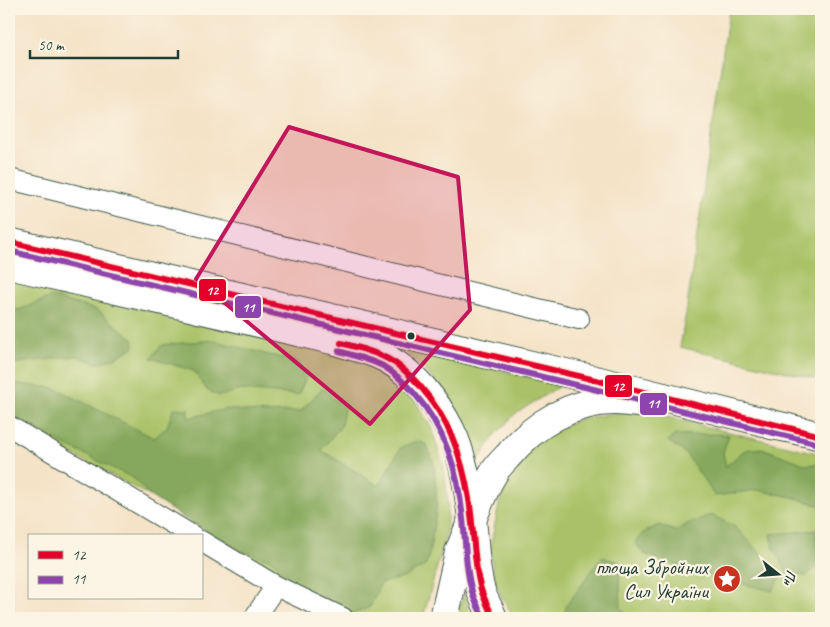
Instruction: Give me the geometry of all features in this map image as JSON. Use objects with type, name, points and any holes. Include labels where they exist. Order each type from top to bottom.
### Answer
[{"type":"main road","points":[[9,242],[578,375],[821,436]]},
{"type":"main road","points":[[9,266],[332,340],[369,351],[388,359],[402,369],[427,393],[452,432],[460,455],[467,486],[472,520],[474,559],[482,594],[493,618]]},
{"type":"main road","points":[[444,618],[459,552],[482,494],[495,471],[534,428],[560,413],[585,405],[615,401],[648,404],[788,428]]},
{"type":"street","points":[[9,179],[579,319]]},
{"type":"street","points":[[9,426],[190,534]]},
{"type":"street","points":[[202,542],[276,586],[343,618]]},
{"type":"street","points":[[254,618],[276,586]]},
{"type":"highlighted area","points":[[289,127],[458,177],[470,310],[370,424],[196,279]]},
{"type":"green space","points":[[729,9],[821,9],[821,380],[680,347]]},
{"type":"green space","points":[[9,280],[332,353],[359,362],[400,384],[415,401],[431,427],[444,467],[448,505],[446,534],[423,618],[353,618],[348,616],[300,592],[150,496],[9,421]]},
{"type":"green space","points":[[51,297],[97,310],[133,339],[134,347],[115,358],[97,363],[77,356],[9,364],[9,311],[21,309]]},
{"type":"green space","points":[[212,340],[297,362],[306,378],[298,395],[241,390],[219,396],[207,390],[194,371],[151,358],[162,345]]},
{"type":"green space","points":[[398,346],[561,385],[515,414],[496,434],[476,464],[462,421],[448,398],[426,371]]},
{"type":"green space","points":[[9,383],[55,388],[154,438],[167,427],[174,408],[188,409],[188,418],[226,409],[265,413],[301,411],[322,388],[344,408],[341,426],[321,450],[379,486],[401,447],[417,441],[427,445],[434,464],[437,503],[426,565],[403,578],[381,583],[370,607],[348,616],[300,592],[272,560],[236,551],[150,496],[133,478],[53,439],[9,421]]},
{"type":"green space","points":[[627,411],[653,414],[821,454],[821,618],[515,618],[502,598],[495,581],[490,549],[500,499],[506,481],[535,444],[556,430],[579,419]]},
{"type":"green space","points":[[675,435],[729,435],[723,453],[726,466],[745,450],[762,448],[807,465],[821,463],[821,506],[792,497],[757,490],[715,496],[686,454],[668,441]]},
{"type":"green space","points":[[711,515],[734,526],[782,575],[772,591],[702,574],[644,554],[635,542],[643,533],[659,525],[675,531],[689,523]]},
{"type":"green space","points":[[817,530],[817,567],[806,576],[788,574],[773,546],[771,534]]},
{"type":"green space","points":[[602,557],[619,562],[621,609],[634,618],[564,618],[566,606]]},
{"type":"green space","points":[[464,593],[472,618],[456,618]]},
{"type":"transit line","name":"12","points":[[9,242],[587,378],[821,436]]},
{"type":"transit line","name":"11","points":[[9,251],[819,444]]},
{"type":"transit line","name":"12","points":[[341,343],[377,354],[392,361],[417,382],[439,412],[453,439],[466,483],[480,586],[493,618]]},
{"type":"transit line","name":"11","points":[[339,351],[372,361],[392,372],[414,393],[434,421],[449,452],[454,468],[461,502],[469,578],[474,598],[484,618]]},
{"type":"place","name":"площа Збройних Сил України","points":[[727,579]]}]
